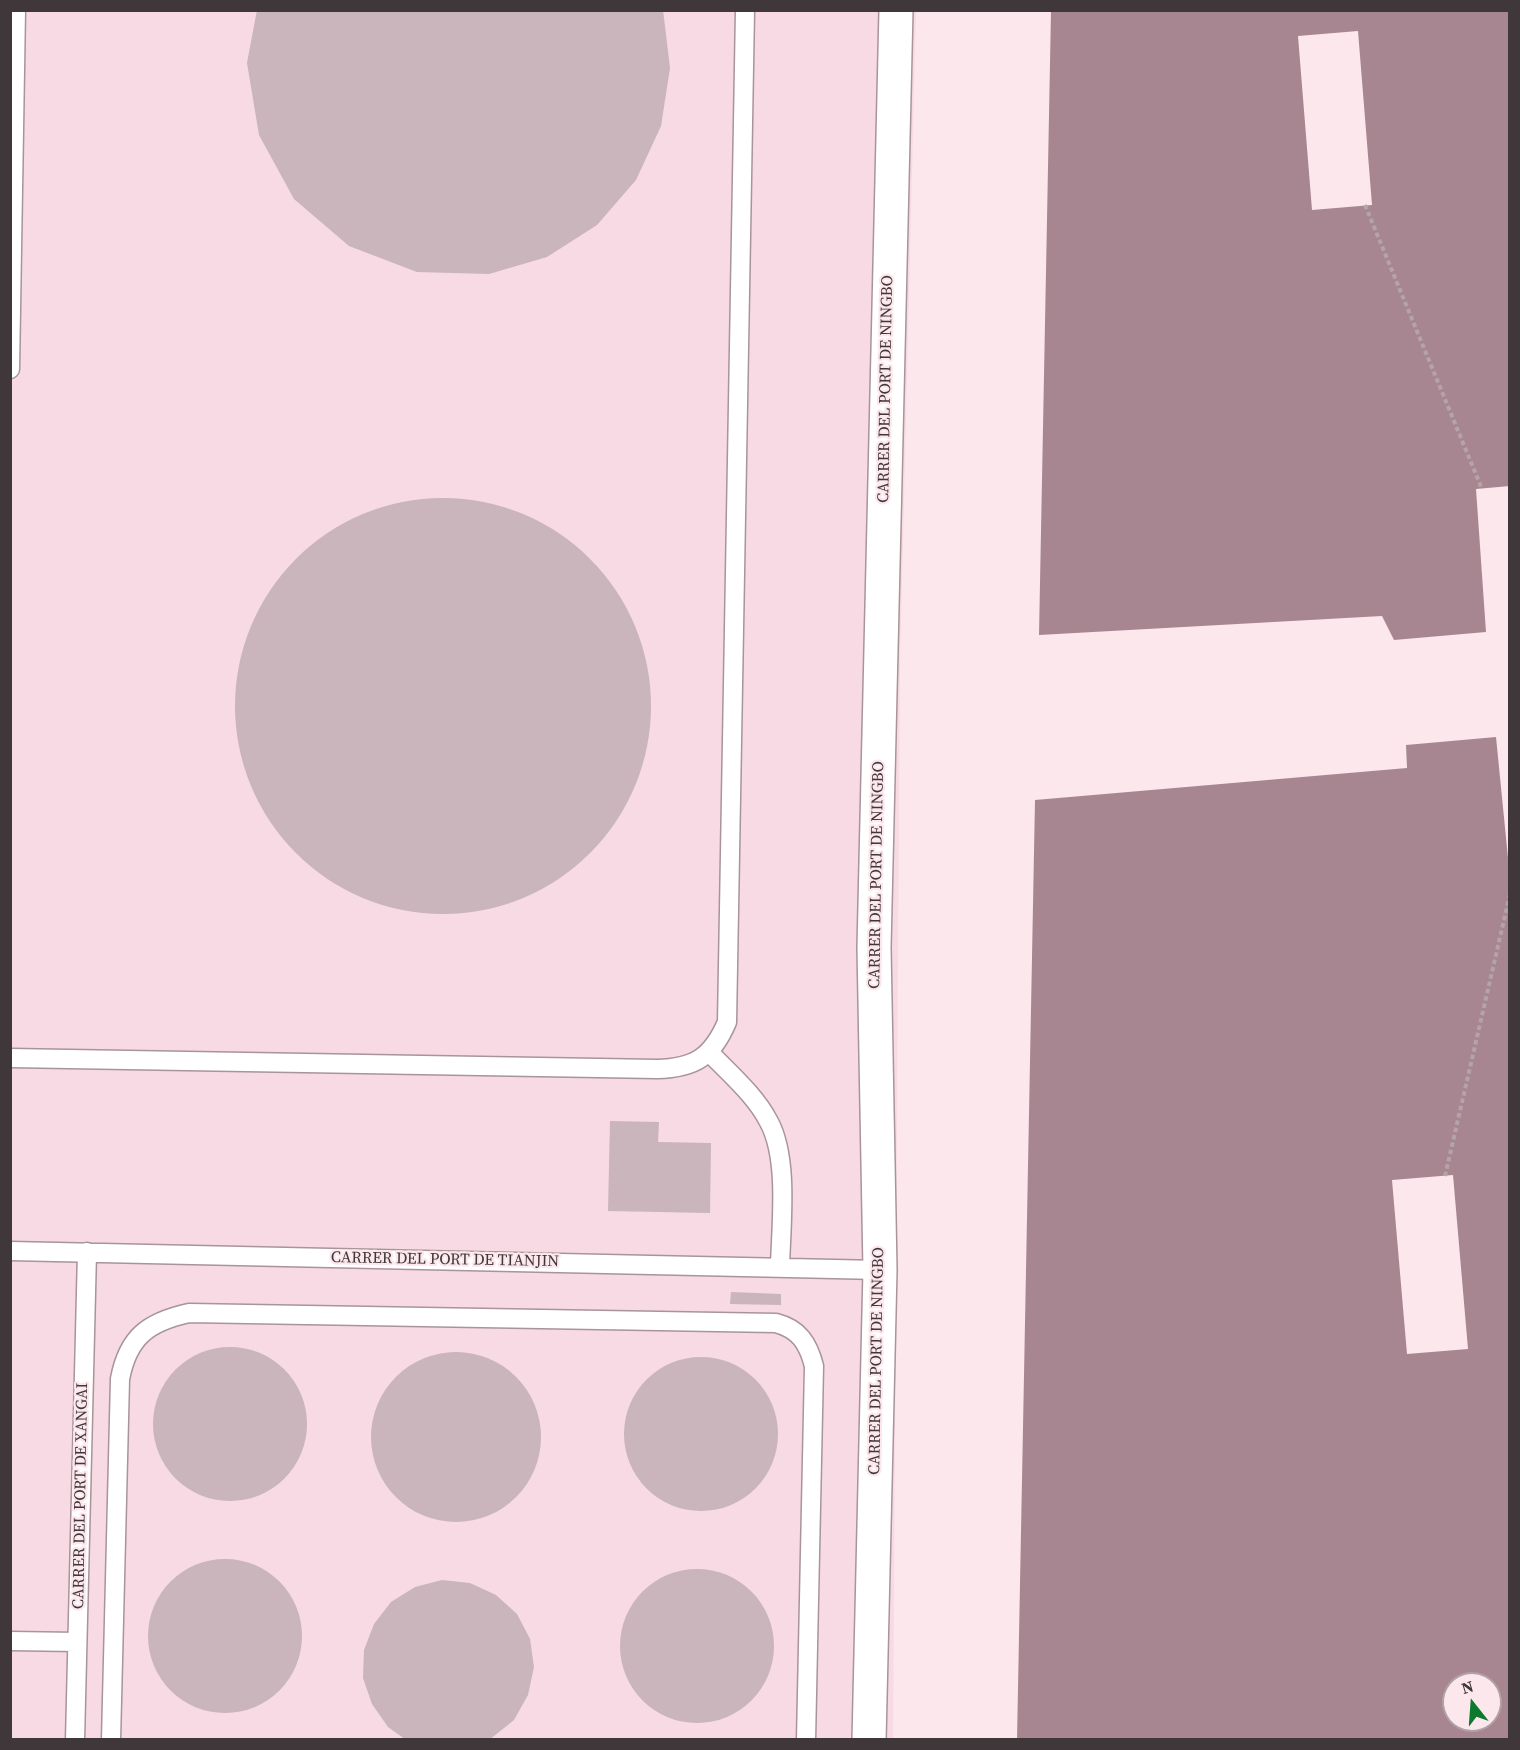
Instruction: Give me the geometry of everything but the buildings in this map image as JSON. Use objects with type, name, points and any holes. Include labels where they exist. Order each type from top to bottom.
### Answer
[{"type":"street","name":"CARRER DEL PORT DE NINGBO","points":[[869,1740],[880,1270],[874,947],[896,10]]},
{"type":"lane","points":[[10,369],[16,10]]},
{"type":"lane","points":[[10,1058],[657,1069],[682,1068],[709,1052],[719,1041],[728,1022],[745,10]]},
{"type":"lane","points":[[709,1052],[757,1104],[776,1137],[780,1158],[780,1267]]},
{"type":"lane","name":"CARRER DEL PORT DE TIANJIN","points":[[10,1251],[880,1270]]},
{"type":"lane","name":"CARRER DEL PORT DE XANGAI","points":[[75,1740],[87,1252]]},
{"type":"lane","points":[[111,1740],[120,1379],[124,1358],[132,1342],[150,1326],[168,1317],[189,1312],[776,1323],[790,1327],[802,1336],[810,1349],[814,1366],[806,1740]]},
{"type":"lane","points":[[10,1641],[77,1642]]},
{"type":"path","points":[[1365,205],[1482,489]]},
{"type":"path","points":[[1445,1176],[1509,894]]},
{"type":"shaded area","points":[[10,11],[916,11],[900,661],[893,1739],[11,1739]]},
{"type":"shaded area","points":[[1051,11],[1509,11],[1510,486],[1476,489],[1486,632],[1394,640],[1382,616],[1039,635]]},
{"type":"shaded area","points":[[1496,737],[1510,878],[1509,1739],[1017,1740],[1035,800],[1407,768],[1406,745]]},
{"type":"pier","points":[[1358,31],[1372,205],[1312,210],[1298,36]]},
{"type":"pier","points":[[1453,1175],[1468,1349],[1407,1354],[1392,1180]]}]
